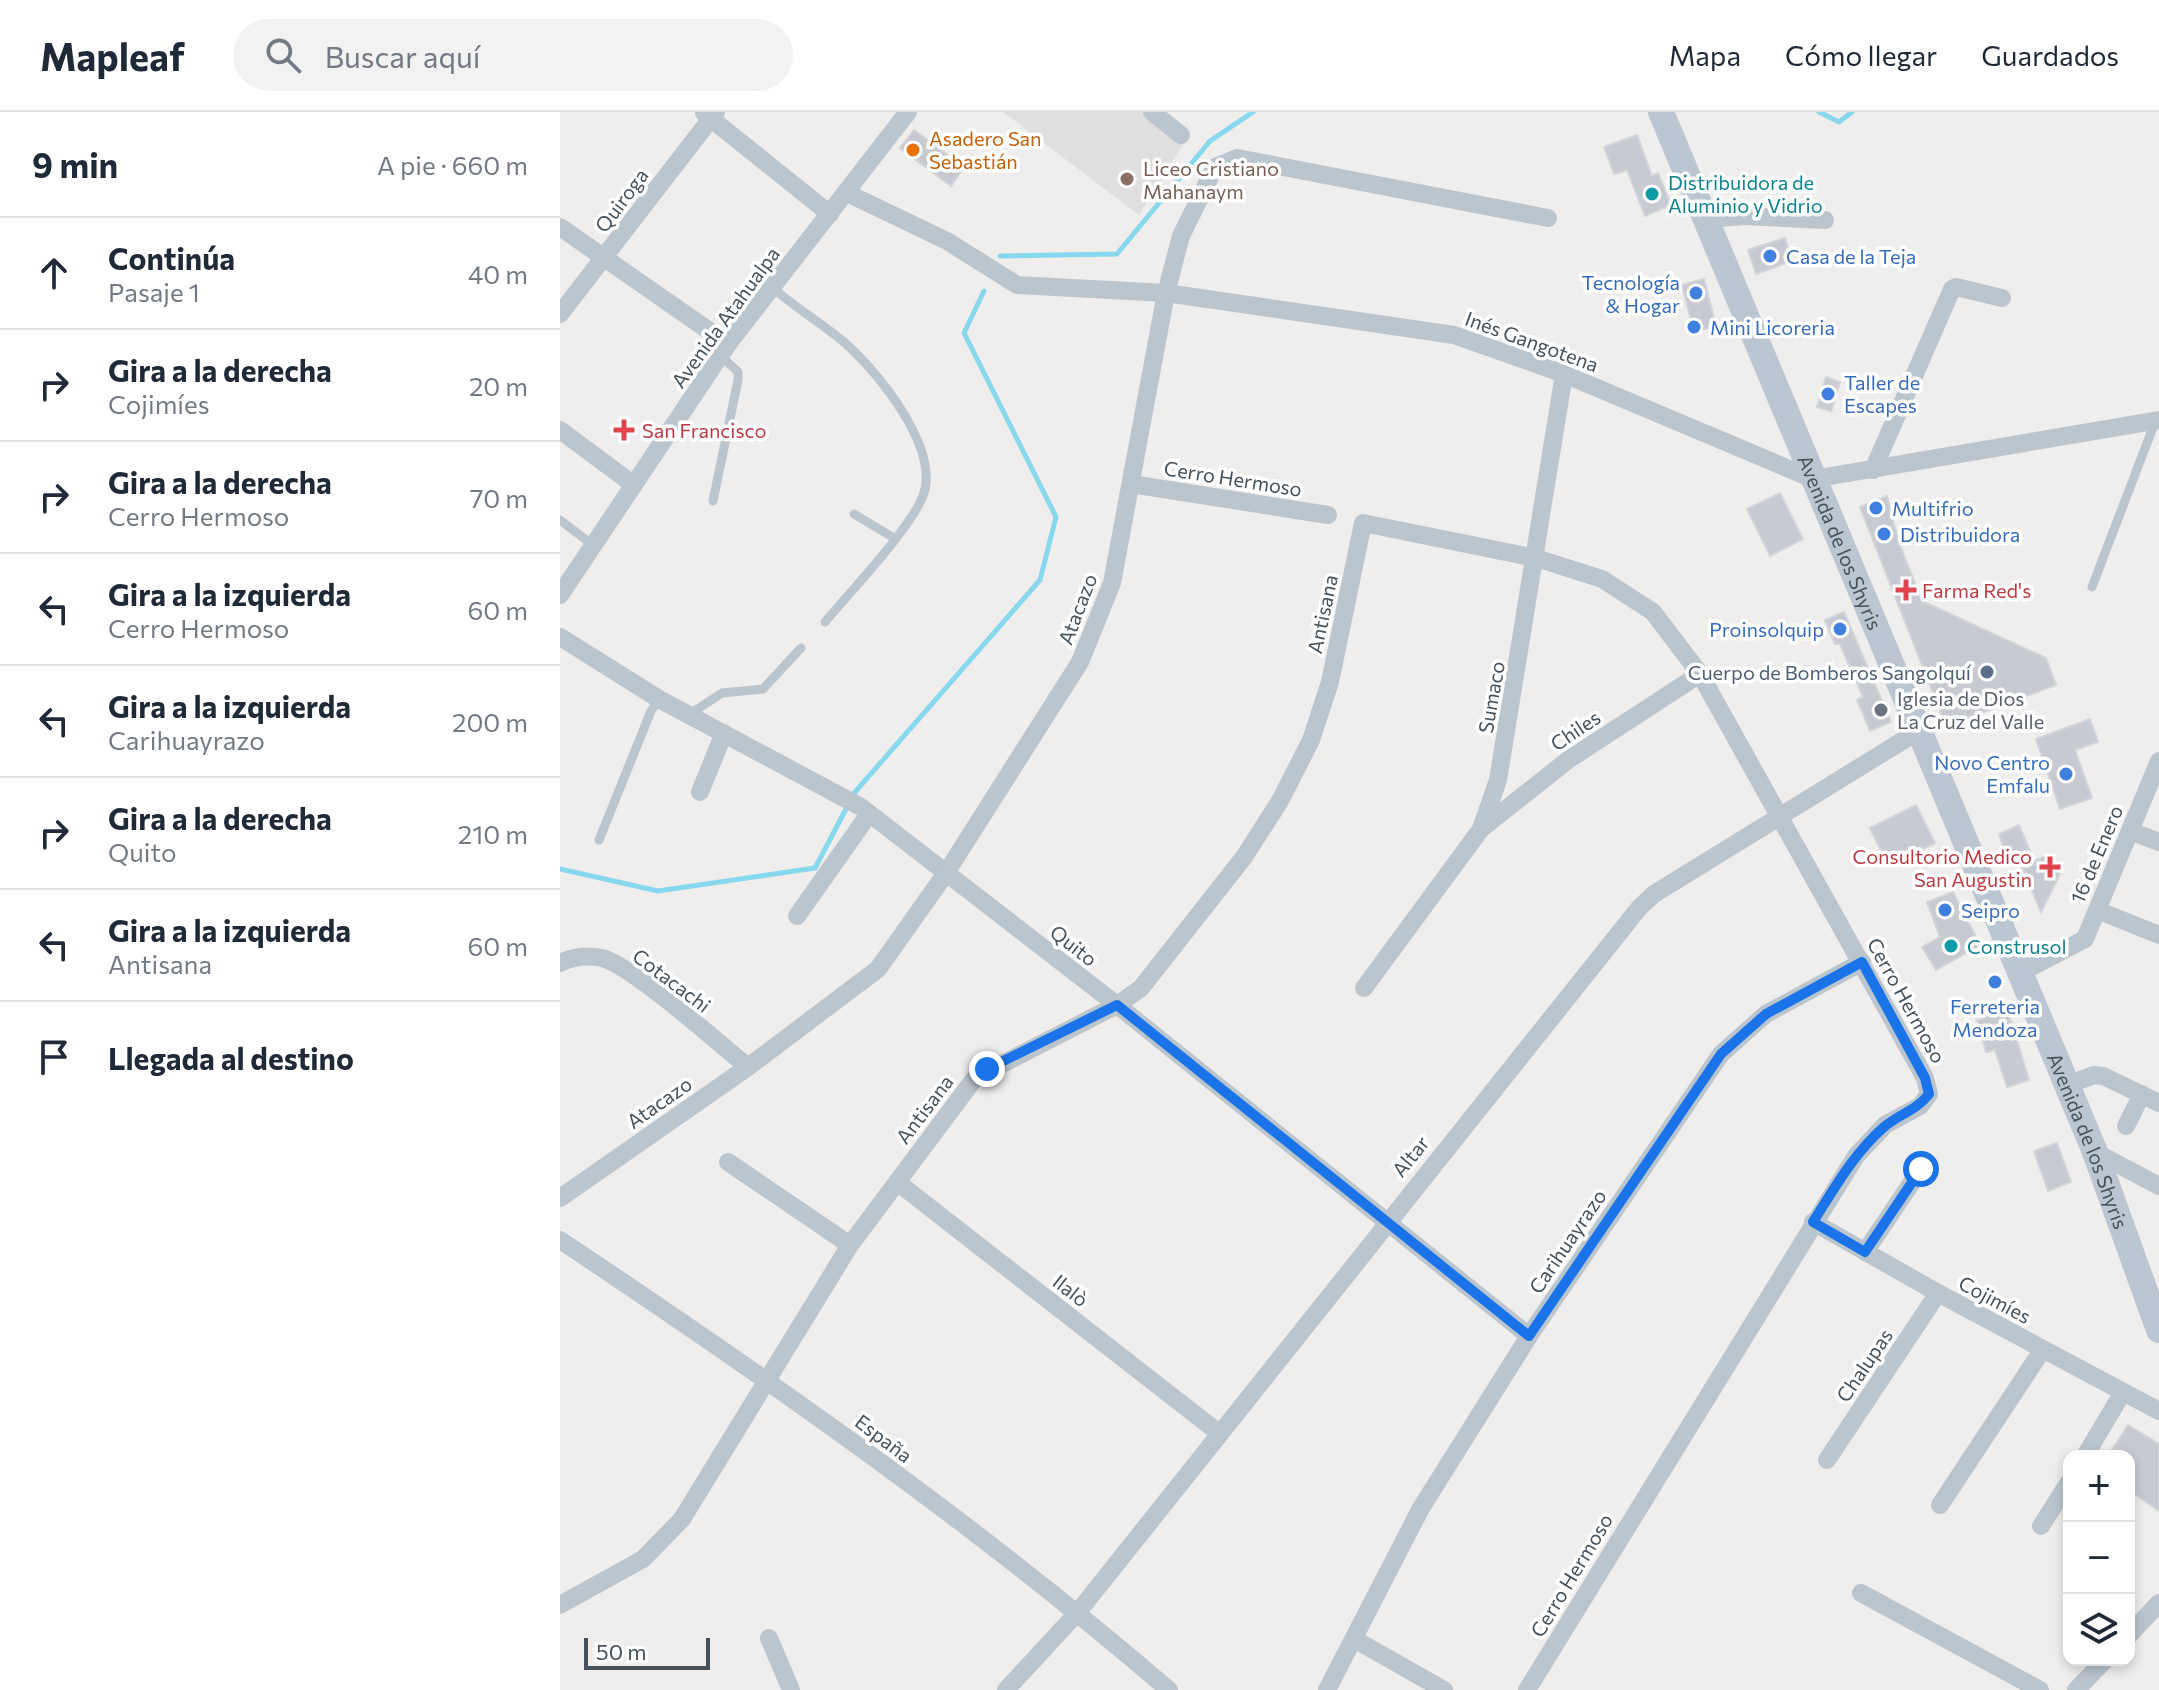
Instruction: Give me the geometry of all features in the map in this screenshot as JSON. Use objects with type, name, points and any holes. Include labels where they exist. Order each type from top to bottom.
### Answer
[{"type":"main road","name":"Avenida de los Shyris","points":[[1661,112],[1920,730],[2018,974],[2095,1152],[2159,1330]]},
{"type":"street","name":"Avenida Atahualpa","points":[[560,595],[724,350],[908,112]]},
{"type":"street","points":[[1152,112],[1181,135]]},
{"type":"street","points":[[710,114],[830,214]]},
{"type":"street","name":"Quiroga","points":[[560,314],[710,114]]},
{"type":"street","name":"Atacazo","points":[[560,1198],[748,1067],[878,969],[946,873],[1092,639],[1112,583],[1166,293],[1181,236],[1215,167],[1237,158],[1548,218]]},
{"type":"street","name":"Inés Gangotena","points":[[847,193],[947,241],[1017,285],[1166,293],[1454,335],[1564,374],[1813,479]]},
{"type":"street","points":[[1705,219],[1744,216],[1825,220]]},
{"type":"street","points":[[560,227],[724,350]]},
{"type":"street","points":[[1873,470],[1952,289],[1956,287],[2002,298]]},
{"type":"street","name":"Sumaco","points":[[1364,988],[1481,829],[1498,780],[1564,374]]},
{"type":"street","points":[[1813,479],[2157,421]]},
{"type":"street","points":[[560,430],[634,485]]},
{"type":"street","name":"Cerro Hermoso","points":[[1131,484],[1328,515]]},
{"type":"street","name":"Cerro Hermoso","points":[[1363,523],[1536,558],[1602,579],[1653,612],[1700,674],[1862,962],[1925,1078],[1929,1094],[1920,1106],[1885,1125],[1856,1156],[1527,1690]]},
{"type":"street","name":"Antisana","points":[[560,1605],[609,1581],[643,1559],[682,1519],[850,1245],[975,1078],[1117,1005],[1141,988],[1244,857],[1280,801],[1311,740],[1330,682],[1363,523]]},
{"type":"street","name":"Quito","points":[[560,637],[659,699],[865,811],[1117,1005],[1529,1336]]},
{"type":"street","name":"Chiles","points":[[1481,829],[1568,760],[1700,674]]},
{"type":"street","name":"Altar","points":[[1006,1690],[1078,1612],[1387,1220],[1639,908],[1654,894],[1777,815],[1920,730]]},
{"type":"street","points":[[700,792],[724,733]]},
{"type":"street","name":"16 de Enero","points":[[2018,974],[2085,939],[2159,761]]},
{"type":"street","points":[[797,916],[865,811]]},
{"type":"street","points":[[2130,831],[2159,842]]},
{"type":"street","points":[[2097,910],[2159,935]]},
{"type":"street","name":"Cotacachi","points":[[560,963],[572,957],[588,957],[623,967],[748,1067]]},
{"type":"street","name":"Carihuayrazo","points":[[1327,1690],[1421,1508],[1529,1336],[1721,1054],[1766,1014],[1862,962]]},
{"type":"street","points":[[2067,1085],[2094,1075],[2103,1076],[2159,1103]]},
{"type":"street","points":[[2126,1126],[2142,1094]]},
{"type":"street","points":[[2095,1152],[2159,1186]]},
{"type":"street","points":[[728,1162],[850,1245]]},
{"type":"street","points":[[1865,1252],[1921,1169]]},
{"type":"street","name":"Ilalò","points":[[897,1182],[1219,1433]]},
{"type":"street","name":"Cojimíes","points":[[1813,1222],[2159,1411]]},
{"type":"street","name":"España","points":[[560,1240],[767,1377],[1078,1612],[1169,1690]]},
{"type":"street","name":"Chalupas","points":[[1827,1460],[1938,1293]]},
{"type":"street","points":[[1940,1505],[2043,1349]]},
{"type":"street","points":[[2089,1450],[2123,1392]]},
{"type":"street","points":[[2041,1526],[2063,1491]]},
{"type":"street","points":[[1861,1593],[2040,1690]]},
{"type":"street","points":[[2135,1629],[2159,1603]]},
{"type":"street","points":[[769,1638],[791,1690]]},
{"type":"street","points":[[1354,1639],[1444,1690]]},
{"type":"street","points":[[2076,1690],[2099,1666]]},
{"type":"lane","points":[[772,287],[845,343],[873,370],[917,439],[927,476],[923,496],[894,538],[825,622]]},
{"type":"lane","points":[[713,501],[738,380],[738,372],[724,350]]},
{"type":"lane","points":[[2092,587],[2157,421]]},
{"type":"lane","points":[[854,514],[894,538]]},
{"type":"lane","points":[[560,520],[593,545]]},
{"type":"lane","points":[[689,715],[722,693],[763,689],[801,648]]},
{"type":"lane","points":[[599,840],[659,699]]},
{"type":"shaded area","name":"Liceo Cristiano Mahanaym","points":[[1003,112],[1142,112],[1184,143],[1139,215]]},
{"type":"building","points":[[914,130],[964,167],[951,186],[900,148]]},
{"type":"building","points":[[1637,135],[1652,176],[1658,173],[1671,205],[1645,216],[1627,170],[1614,174],[1604,147]]},
{"type":"building","name":"Casa de la Teja","points":[[1785,238],[1792,261],[1756,274],[1748,250]]},
{"type":"building","points":[[1704,279],[1716,326],[1694,332],[1682,285]]},
{"type":"building","name":"Taller de Escapes","points":[[1826,377],[1840,382],[1831,411],[1817,407]]},
{"type":"building","points":[[1780,493],[1803,539],[1770,556],[1747,509]]},
{"type":"building","name":"Cuerpo de Bomberos Sangolquí","points":[[1887,496],[1898,540],[1922,601],[2046,658],[2056,685],[1946,726],[1860,507]]},
{"type":"building","points":[[1844,612],[1891,722],[1870,731],[1857,700],[1863,697],[1840,644],[1835,644],[1825,620]]},
{"type":"building","name":"Novo Centro Emfalu","points":[[2090,719],[2098,742],[2075,750],[2092,798],[2060,809],[2036,739]]},
{"type":"building","points":[[1916,805],[1935,843],[1888,866],[1870,828]]},
{"type":"building","points":[[2019,825],[2034,861],[2051,854],[2060,874],[2041,912],[2018,858],[2008,861],[1999,834]]},
{"type":"building","points":[[1953,892],[1980,945],[1936,970],[1922,947],[1940,937],[1927,902]]},
{"type":"building","points":[[2008,1011],[2029,1080],[2007,1087],[1995,1050],[1986,1052],[1977,1020]]},
{"type":"building","points":[[2057,1143],[2071,1182],[2048,1191],[2034,1151]]},
{"type":"building","points":[[2128,1425],[2159,1444],[2159,1511],[2135,1494],[2135,1450],[2112,1450]]},
{"type":"waterway","points":[[1000,256],[1117,254],[1210,141],[1253,112]]},
{"type":"waterway","points":[[1819,112],[1839,122],[1852,112]]},
{"type":"waterway","points":[[560,869],[658,891],[815,868],[855,792],[1040,580],[1056,517],[964,333],[984,291]]},
{"type":"place","name":"Asadero San Sebastián","points":[[913,150]]},
{"type":"place","name":"Liceo Cristiano Mahanaym","points":[[1127,179]]},
{"type":"place","name":"Distribuidora de Aluminio y Vidrio","points":[[1652,194]]},
{"type":"place","name":"Casa de la Teja","points":[[1770,256]]},
{"type":"place","name":"Tecnología & Hogar","points":[[1696,293]]},
{"type":"place","name":"Mini Licoreria","points":[[1694,327]]},
{"type":"place","name":"Taller de Escapes","points":[[1828,394]]},
{"type":"place","name":"San Francisco","points":[[624,430]]},
{"type":"place","name":"Multifrio","points":[[1876,508]]},
{"type":"place","name":"Distribuidora","points":[[1884,534]]},
{"type":"place","name":"Farma Red's","points":[[1906,590]]},
{"type":"place","name":"Proinsolquip","points":[[1840,629]]},
{"type":"place","name":"Cuerpo de Bomberos Sangolquí","points":[[1987,672]]},
{"type":"place","name":"Iglesia de Dios La Cruz del Valle","points":[[1881,710]]},
{"type":"place","name":"Novo Centro Emfalu","points":[[2066,774]]},
{"type":"place","name":"Consultorio Medico San Augustin","points":[[2050,867]]},
{"type":"place","name":"Seipro","points":[[1945,910]]},
{"type":"place","name":"Construsol","points":[[1951,946]]},
{"type":"place","name":"Ferreteria Mendoza","points":[[1995,982]]},
{"type":"route","points":[[987,1069],[1117,1005],[1529,1336],[1721,1054],[1766,1014],[1862,962],[1925,1078],[1929,1094],[1920,1106],[1885,1125],[1856,1156],[1813,1222],[1865,1252],[1921,1169]]}]
